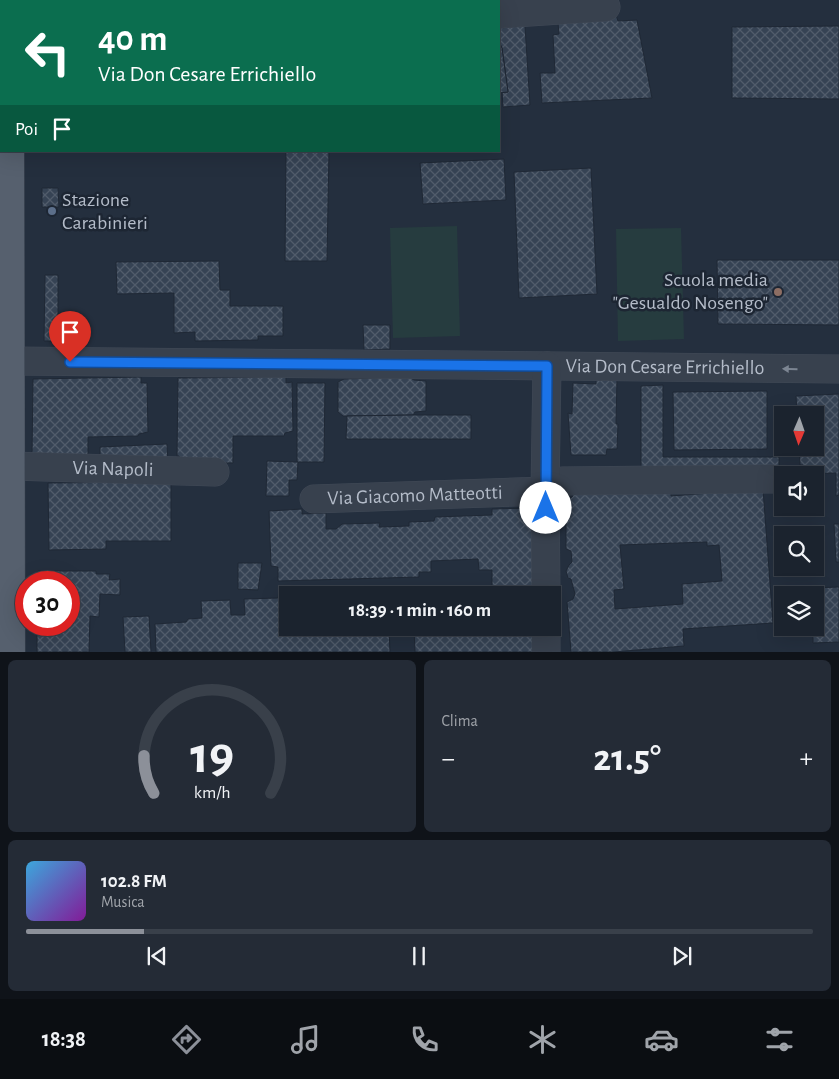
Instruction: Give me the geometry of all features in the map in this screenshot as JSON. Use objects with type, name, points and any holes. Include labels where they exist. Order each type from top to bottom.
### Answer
[{"type":"main road","points":[[10,152],[5,239],[11,361],[5,413],[11,466],[6,601],[11,652]]},
{"type":"street","points":[[500,14],[606,7]]},
{"type":"street","name":"Via Don Cesare Errichiello","points":[[11,361],[839,369]]},
{"type":"street","points":[[546,586],[547,366]]},
{"type":"street","name":"Via Napoli","points":[[11,466],[215,472]]},
{"type":"street","name":"Via Giacomo Matteotti","points":[[314,499],[545,491],[562,481],[773,479]]},
{"type":"street","points":[[546,636],[546,652]]},
{"type":"green space","points":[[457,226],[460,336],[393,338],[390,228]]},
{"type":"green space","points":[[681,228],[684,339],[618,341],[616,229]]},
{"type":"building","points":[[615,12],[618,21],[637,20],[652,98],[542,103],[540,73],[555,73],[553,35],[559,34],[558,23]]},
{"type":"building","points":[[525,26],[530,105],[503,107],[502,92],[508,92],[500,44],[500,28]]},
{"type":"building","points":[[839,26],[839,99],[732,98],[732,27]]},
{"type":"building","points":[[500,44],[502,48],[508,92],[500,93]]},
{"type":"building","points":[[286,152],[329,152],[327,261],[285,261]]},
{"type":"building","points":[[504,159],[506,200],[423,204],[420,163]]},
{"type":"building","points":[[591,168],[597,294],[519,298],[514,172]]},
{"type":"building","points":[[42,188],[58,188],[59,207],[42,207]]},
{"type":"building","name":"Scuola media \"Gesualdo Nosengo\"","points":[[717,260],[839,260],[839,325],[718,324]]},
{"type":"building","points":[[219,261],[220,290],[230,290],[230,306],[283,306],[283,336],[258,336],[258,340],[195,341],[195,332],[174,333],[174,293],[117,294],[116,262]]},
{"type":"building","points":[[45,275],[58,275],[58,341],[44,341]]},
{"type":"building","points":[[363,325],[390,325],[390,349],[364,350]]},
{"type":"building","points":[[141,377],[141,383],[147,383],[148,432],[138,436],[88,437],[88,463],[32,456],[33,379]]},
{"type":"building","points":[[286,377],[286,383],[292,382],[293,431],[285,433],[284,436],[233,436],[233,463],[181,463],[179,456],[177,456],[178,378]]},
{"type":"building","points":[[409,377],[414,380],[426,381],[426,411],[415,412],[413,415],[343,416],[338,412],[338,382],[344,379]]},
{"type":"building","points":[[596,378],[617,378],[617,449],[607,449],[606,455],[571,455],[568,413],[572,414],[573,383],[596,384]]},
{"type":"building","points":[[297,383],[325,383],[324,462],[297,462]]},
{"type":"building","points":[[663,385],[663,457],[779,457],[779,466],[774,466],[774,475],[641,474],[641,386]]},
{"type":"building","points":[[767,391],[767,449],[674,450],[673,392]]},
{"type":"building","points":[[839,394],[839,495],[836,496],[836,473],[824,473],[824,466],[800,465],[799,456],[824,456],[824,406],[797,406],[796,396]]},
{"type":"building","points":[[471,415],[471,439],[346,439],[347,416]]},
{"type":"building","points":[[167,444],[168,463],[100,465],[100,447]]},
{"type":"building","points":[[267,461],[298,462],[297,480],[289,480],[289,496],[266,496]]},
{"type":"building","points":[[171,482],[171,541],[106,541],[106,549],[49,550],[48,483]]},
{"type":"building","points":[[671,488],[671,496],[763,489],[773,623],[683,629],[684,646],[614,652],[571,652],[567,602],[573,599],[575,594],[571,579],[568,578],[566,571],[572,562],[571,551],[566,549],[566,499],[572,497],[576,490]],"holes":[[[707,542],[707,546],[719,545],[722,581],[682,584],[683,604],[615,609],[614,590],[624,589],[620,545]]]},
{"type":"building","points":[[530,508],[531,525],[534,525],[537,586],[492,586],[492,570],[479,570],[478,559],[431,561],[431,572],[419,572],[419,577],[278,581],[278,567],[271,566],[269,511],[302,509],[302,514],[326,513],[326,529],[336,529],[342,524],[380,523],[379,527],[409,526],[409,522],[434,521],[435,517],[492,515],[492,509]]},
{"type":"building","points":[[834,524],[839,524],[839,562],[836,562]]},
{"type":"building","points":[[238,563],[262,563],[258,590],[238,589]]},
{"type":"building","points":[[80,571],[96,571],[96,574],[110,574],[109,580],[120,579],[120,595],[100,594],[99,617],[90,616],[89,652],[37,652],[37,636],[80,636]]},
{"type":"building","points":[[839,587],[839,642],[813,643],[813,636],[824,636],[824,588]]},
{"type":"building","points":[[279,590],[279,636],[389,636],[390,652],[156,652],[155,624],[186,622],[188,619],[202,618],[201,601],[230,600],[231,615],[245,615],[244,599],[278,598]]},
{"type":"building","points":[[149,616],[151,652],[125,652],[123,617]]},
{"type":"building","points":[[414,636],[538,636],[538,652],[415,652]]},
{"type":"place","name":"Stazione Carabinieri","points":[[52,211]]},
{"type":"place","name":"Scuola media \"Gesualdo Nosengo\"","points":[[778,292]]},
{"type":"route","points":[[70,362],[547,366],[546,508]]}]
